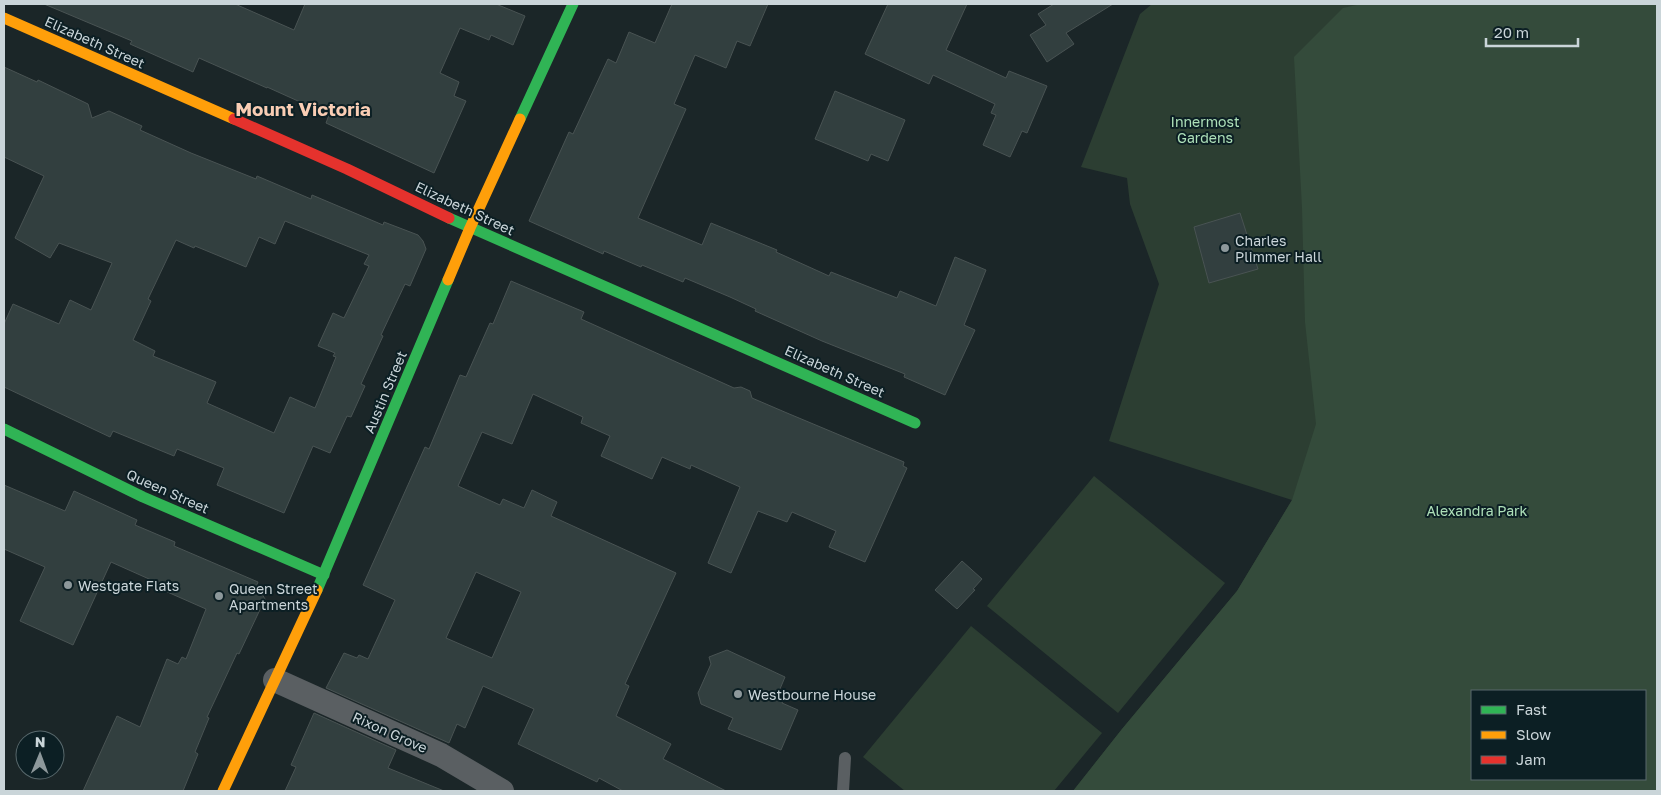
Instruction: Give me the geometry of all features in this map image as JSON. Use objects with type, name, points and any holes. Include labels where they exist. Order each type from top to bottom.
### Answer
[{"type":"street","name":"Austin Street","points":[[223,791],[324,575],[470,228],[573,4]]},
{"type":"street","name":"Elizabeth Street","points":[[4,18],[347,169],[470,228],[915,422]]},
{"type":"street","name":"Queen Street","points":[[4,429],[143,498],[324,575]]},
{"type":"street","name":"Rixon Grove","points":[[274,680],[442,755],[502,791]]},
{"type":"lane","points":[[843,791],[844,758]]},
{"type":"green space","name":"Alexandra Park","points":[[1152,4],[1657,4],[1657,791],[1073,791],[1237,591],[1292,500],[1109,441],[1159,284],[1130,204],[1127,178],[1081,167],[1140,14]]},
{"type":"green space","name":"Alexandra Park","points":[[1361,4],[1657,4],[1657,791],[1073,791],[1237,591],[1292,500],[1316,424],[1305,322],[1302,208],[1294,57],[1343,8]]},
{"type":"green space","points":[[1094,476],[1225,583],[1118,713],[987,606]]},
{"type":"green space","points":[[971,626],[1102,733],[1054,791],[905,791],[863,757]]},
{"type":"building","points":[[44,4],[235,4],[294,30],[305,4],[496,4],[525,16],[513,45],[491,35],[489,40],[460,28],[440,73],[459,82],[454,96],[466,101],[434,173],[326,123],[329,115],[267,87],[199,58],[193,72],[130,44],[132,41]]},
{"type":"building","points":[[672,4],[768,4],[750,46],[737,41],[726,68],[695,55],[674,104],[686,109],[638,218],[702,245],[711,223],[777,250],[776,252],[829,276],[831,272],[897,298],[900,291],[936,306],[955,257],[986,270],[964,325],[975,330],[945,395],[904,377],[905,374],[822,341],[755,311],[756,309],[730,297],[685,278],[683,282],[604,251],[603,254],[529,221],[569,132],[573,134],[608,59],[616,63],[629,32],[655,43]]},
{"type":"building","points":[[888,4],[967,4],[946,50],[1006,78],[1009,71],[1047,86],[1027,133],[1022,131],[1010,157],[983,145],[996,115],[991,113],[995,104],[933,75],[929,84],[865,54]]},
{"type":"building","points":[[1054,4],[1113,4],[1066,33],[1074,44],[1047,62],[1030,35],[1046,25],[1038,14]]},
{"type":"building","points":[[4,67],[37,82],[38,80],[88,104],[92,118],[109,111],[142,126],[140,130],[191,153],[256,179],[257,176],[311,199],[312,195],[383,225],[384,222],[418,235],[423,241],[426,249],[410,286],[405,284],[381,335],[383,336],[361,384],[365,386],[351,417],[347,416],[330,453],[313,446],[284,513],[217,485],[224,468],[177,449],[174,456],[113,431],[110,437],[4,387],[4,324],[13,304],[59,324],[70,300],[91,310],[112,263],[59,243],[50,258],[15,238],[44,176],[4,157]],"holes":[[[285,221],[369,255],[364,264],[369,266],[344,318],[333,313],[318,346],[335,353],[333,356],[336,357],[315,408],[290,397],[274,433],[207,403],[216,382],[153,356],[155,351],[133,340],[151,301],[148,299],[176,240],[246,267],[259,237],[275,244]]]},
{"type":"building","points":[[835,91],[905,120],[888,161],[871,154],[868,161],[815,139]]},
{"type":"building","name":"Charles Plimmer Hall","points":[[1240,213],[1258,269],[1209,283],[1194,227]]},
{"type":"building","points":[[511,281],[584,312],[581,319],[734,388],[741,387],[750,391],[752,398],[904,462],[903,466],[907,468],[865,562],[829,547],[836,531],[792,512],[787,522],[758,511],[731,573],[708,563],[740,487],[691,465],[690,469],[662,457],[652,479],[601,456],[610,436],[581,423],[583,417],[533,394],[512,444],[482,432],[458,486],[500,505],[503,499],[524,508],[532,490],[557,502],[551,516],[676,573],[625,684],[629,686],[616,716],[671,744],[663,759],[726,791],[623,791],[599,778],[597,782],[518,744],[534,709],[483,686],[465,728],[457,724],[449,743],[326,688],[344,653],[357,658],[359,655],[368,659],[395,600],[363,585],[425,447],[429,449],[460,375],[466,377],[490,323],[493,324]],"holes":[[[476,572],[521,592],[492,658],[446,638]]]},
{"type":"building","points":[[4,485],[65,511],[74,491],[137,520],[135,525],[175,542],[174,546],[258,582],[256,587],[265,599],[207,717],[209,718],[195,752],[198,754],[183,791],[83,791],[117,716],[140,727],[167,659],[178,664],[182,657],[186,659],[206,609],[156,587],[158,583],[111,562],[73,645],[20,621],[45,567],[4,549]]},
{"type":"building","points":[[962,561],[982,579],[973,589],[975,590],[957,609],[935,590]]},
{"type":"building","name":"Westbourne House","points":[[727,650],[785,677],[777,696],[784,699],[782,703],[798,710],[781,750],[728,729],[733,718],[701,704],[698,693],[711,664],[709,657]]},
{"type":"building","points":[[314,713],[396,750],[388,768],[444,791],[285,791],[296,767],[291,765]]},
{"type":"traffic: fast","points":[[520,119],[573,4]]},
{"type":"traffic: fast","points":[[449,218],[915,423]]},
{"type":"traffic: fast","points":[[317,590],[448,280]]},
{"type":"traffic: fast","points":[[4,429],[143,497],[324,575]]},
{"type":"traffic: slow","points":[[4,18],[234,119]]},
{"type":"traffic: slow","points":[[448,280],[520,119]]},
{"type":"traffic: slow","points":[[223,791],[317,590]]},
{"type":"traffic: jam","points":[[234,119],[347,169],[449,218]]},
{"type":"place","name":"Charles Plimmer Hall","points":[[1225,248]]},
{"type":"place","name":"Westgate Flats","points":[[68,585]]},
{"type":"place","name":"Queen Street Apartments","points":[[219,596]]},
{"type":"place","name":"Westbourne House","points":[[738,694]]},
{"type":"district","name":"Mount Victoria","points":[[303,108]]},
{"type":"park label","name":"Innermost Gardens","points":[[1205,130]]}]
